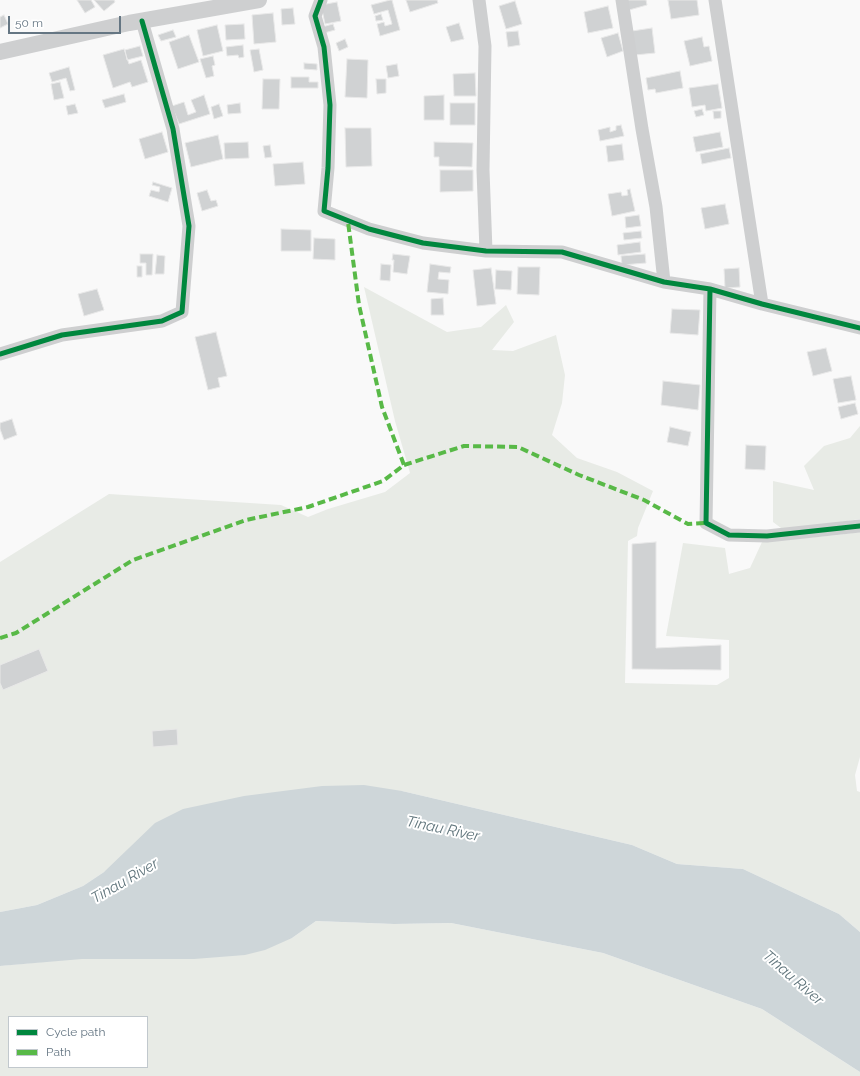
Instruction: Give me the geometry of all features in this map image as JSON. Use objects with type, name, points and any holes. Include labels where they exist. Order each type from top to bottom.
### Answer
[{"type":"street","points":[[0,52],[142,21],[259,0]]},
{"type":"street","points":[[322,0],[315,16],[324,47],[330,105],[328,168],[324,211],[369,229],[423,243],[486,251],[562,252],[664,282],[710,289],[762,304],[860,328]]},
{"type":"street","points":[[479,0],[485,46],[483,170],[486,251]]},
{"type":"street","points":[[622,0],[656,207],[664,282]]},
{"type":"street","points":[[715,0],[762,304]]},
{"type":"street","points":[[0,354],[62,335],[162,321],[182,312],[189,226],[173,129],[142,21]]},
{"type":"street","points":[[710,289],[706,524],[728,535],[767,536],[860,526]]},
{"type":"shaded area","points":[[364,287],[447,332],[481,327],[506,305],[514,322],[492,350],[513,351],[556,335],[565,375],[562,403],[552,435],[577,458],[617,472],[653,491],[638,528],[637,536],[628,541],[625,683],[717,685],[729,678],[729,640],[666,636],[683,543],[725,548],[729,574],[750,568],[762,542],[860,532],[860,757],[855,775],[857,791],[860,792],[860,932],[839,914],[743,869],[677,864],[632,845],[402,791],[104,872],[83,886],[37,905],[0,912],[0,562],[109,494],[281,505],[308,517],[328,509],[385,492],[410,473],[395,421]]},
{"type":"shaded area","points":[[860,426],[860,519],[785,531],[773,522],[773,481],[814,490],[804,466],[824,446],[850,438]]},
{"type":"shaded area","points":[[316,921],[394,924],[451,923],[603,953],[762,1009],[860,1072],[860,1076],[0,1076],[0,966],[292,938]]},
{"type":"water","name":"Tinau River","points":[[364,785],[402,791],[632,845],[677,864],[743,869],[839,914],[860,932],[860,1072],[762,1009],[603,953],[451,923],[394,924],[316,921],[292,938],[265,950],[245,955],[194,959],[82,959],[0,966],[0,912],[37,905],[83,886],[104,872],[155,823],[183,809],[244,796],[322,786]]},
{"type":"building","points":[[77,0],[91,0],[95,7],[85,13]]},
{"type":"building","points":[[94,0],[114,0],[115,2],[104,11]]},
{"type":"building","points":[[392,0],[400,30],[380,36],[377,24],[384,22],[385,26],[392,24],[388,10],[374,14],[371,5]]},
{"type":"building","points":[[406,0],[437,0],[438,3],[410,12]]},
{"type":"building","points":[[627,0],[646,0],[647,5],[629,10]]},
{"type":"building","points":[[668,0],[697,0],[699,15],[671,19]]},
{"type":"building","points":[[515,1],[522,24],[506,29],[499,6]]},
{"type":"building","points":[[337,2],[341,21],[325,24],[321,5]]},
{"type":"building","points":[[608,6],[613,28],[588,33],[584,12]]},
{"type":"building","points":[[293,8],[295,24],[282,25],[281,9]]},
{"type":"building","points":[[273,13],[276,42],[254,44],[252,15]]},
{"type":"building","points":[[381,14],[383,20],[376,21],[375,16]]},
{"type":"building","points":[[4,15],[8,24],[0,28],[0,17]]},
{"type":"building","points":[[459,23],[464,39],[451,42],[446,27]]},
{"type":"building","points":[[244,24],[245,39],[226,40],[225,25]]},
{"type":"building","points":[[333,24],[335,30],[324,33],[322,27]]},
{"type":"building","points":[[217,25],[223,51],[203,56],[197,30]]},
{"type":"building","points":[[652,28],[655,53],[635,55],[632,31]]},
{"type":"building","points":[[173,30],[176,37],[161,41],[158,35]]},
{"type":"building","points":[[518,31],[520,45],[508,47],[506,32]]},
{"type":"building","points":[[618,33],[623,51],[607,57],[601,38]]},
{"type":"building","points":[[189,35],[199,62],[178,69],[169,42]]},
{"type":"building","points":[[702,37],[704,47],[709,46],[712,61],[690,66],[684,41]]},
{"type":"building","points":[[345,39],[348,47],[339,51],[336,43]]},
{"type":"building","points":[[243,45],[244,57],[239,58],[238,55],[227,56],[226,47]]},
{"type":"building","points":[[140,46],[143,56],[127,60],[125,50]]},
{"type":"building","points":[[124,49],[129,64],[141,60],[148,82],[132,87],[130,82],[113,88],[103,55]]},
{"type":"building","points":[[259,49],[263,70],[254,72],[250,50]]},
{"type":"building","points":[[213,56],[215,65],[212,66],[214,76],[206,78],[200,59]]},
{"type":"building","points":[[347,59],[368,60],[367,98],[345,97]]},
{"type":"building","points":[[304,63],[317,64],[317,70],[304,69]]},
{"type":"building","points":[[397,64],[399,76],[388,78],[386,66]]},
{"type":"building","points":[[69,67],[75,90],[70,91],[66,78],[52,82],[49,73]]},
{"type":"building","points":[[680,71],[683,88],[656,93],[655,89],[648,90],[646,78]]},
{"type":"building","points":[[475,73],[476,96],[454,96],[453,74]]},
{"type":"building","points":[[291,77],[309,77],[309,82],[318,82],[318,88],[291,88]]},
{"type":"building","points":[[263,79],[280,79],[279,109],[262,109]]},
{"type":"building","points":[[376,79],[386,79],[386,93],[377,94]]},
{"type":"building","points":[[60,82],[64,98],[54,100],[51,84]]},
{"type":"building","points":[[718,84],[722,108],[706,111],[705,105],[692,107],[689,88]]},
{"type":"building","points":[[124,94],[126,102],[105,108],[102,100]]},
{"type":"building","points":[[204,95],[210,114],[179,124],[172,106],[184,102],[188,115],[196,112],[191,100]]},
{"type":"building","points":[[444,95],[444,120],[424,120],[424,96]]},
{"type":"building","points":[[240,103],[241,113],[228,114],[227,105]]},
{"type":"building","points":[[450,103],[475,103],[475,125],[450,125]]},
{"type":"building","points":[[75,104],[78,113],[68,115],[66,106]]},
{"type":"building","points":[[219,104],[223,116],[214,119],[211,107]]},
{"type":"building","points":[[702,109],[704,115],[696,117],[694,111]]},
{"type":"building","points":[[713,111],[721,111],[721,118],[714,119]]},
{"type":"building","points":[[621,125],[624,136],[600,141],[598,130],[610,127],[610,132],[616,130],[616,126]]},
{"type":"building","points":[[345,128],[371,128],[372,166],[346,167]]},
{"type":"building","points":[[162,132],[168,152],[145,159],[139,139]]},
{"type":"building","points":[[720,132],[723,147],[696,152],[693,137]]},
{"type":"building","points":[[218,135],[223,159],[191,167],[185,143]]},
{"type":"building","points":[[248,142],[249,158],[225,159],[224,143]]},
{"type":"building","points":[[434,142],[473,143],[472,167],[439,166],[439,157],[434,157]]},
{"type":"building","points":[[622,144],[624,160],[608,162],[606,146]]},
{"type":"building","points":[[270,145],[272,157],[265,158],[263,146]]},
{"type":"building","points":[[729,148],[731,158],[702,164],[700,154]]},
{"type":"building","points":[[303,162],[305,184],[275,186],[273,164]]},
{"type":"building","points":[[440,170],[473,170],[473,191],[440,192]]},
{"type":"building","points":[[153,182],[172,188],[168,202],[149,196],[151,190],[159,192],[160,187],[152,185]]},
{"type":"building","points":[[630,189],[635,211],[612,216],[608,194],[621,192],[622,196],[628,195],[627,190]]},
{"type":"building","points":[[207,190],[211,201],[216,200],[218,206],[202,211],[197,193]]},
{"type":"building","points":[[725,204],[729,224],[705,229],[701,208]]},
{"type":"building","points":[[639,215],[641,226],[626,228],[625,217]]},
{"type":"building","points":[[281,229],[311,230],[311,251],[281,251]]},
{"type":"building","points":[[641,231],[642,238],[624,240],[623,233]]},
{"type":"building","points":[[314,238],[335,239],[335,260],[313,259]]},
{"type":"building","points":[[640,242],[641,252],[618,255],[617,245]]},
{"type":"building","points":[[140,254],[153,254],[152,275],[146,275],[146,263],[140,263]]},
{"type":"building","points":[[393,254],[410,256],[407,274],[393,272]]},
{"type":"building","points":[[645,254],[646,263],[622,265],[621,256]]},
{"type":"building","points":[[157,255],[165,256],[164,274],[155,274]]},
{"type":"building","points":[[381,264],[391,265],[390,281],[380,280]]},
{"type":"building","points":[[430,264],[451,267],[450,273],[439,272],[438,279],[449,280],[448,294],[427,292]]},
{"type":"building","points":[[137,266],[142,266],[142,277],[137,277]]},
{"type":"building","points":[[518,267],[540,267],[539,295],[517,294]]},
{"type":"building","points":[[491,268],[496,304],[477,306],[473,270]]},
{"type":"building","points":[[739,268],[740,287],[725,288],[724,269]]},
{"type":"building","points":[[496,270],[512,271],[511,290],[495,289]]},
{"type":"building","points":[[97,289],[104,310],[84,316],[78,294]]},
{"type":"building","points":[[443,298],[444,315],[431,315],[431,299]]},
{"type":"building","points":[[672,309],[700,310],[698,335],[670,333]]},
{"type":"building","points":[[216,332],[227,376],[218,378],[220,387],[208,390],[195,337]]},
{"type":"building","points":[[826,348],[832,371],[813,376],[807,352]]},
{"type":"building","points":[[851,376],[856,400],[838,403],[833,379]]},
{"type":"building","points":[[663,381],[700,385],[698,410],[661,405]]},
{"type":"building","points":[[855,403],[858,414],[841,419],[838,407]]},
{"type":"building","points":[[12,419],[17,435],[4,440],[0,429],[0,423]]},
{"type":"building","points":[[670,427],[691,432],[688,446],[667,442]]},
{"type":"building","points":[[746,445],[766,446],[765,470],[745,469]]},
{"type":"building","points":[[656,542],[656,648],[721,645],[721,670],[632,669],[632,544]]},
{"type":"building","points":[[39,649],[48,671],[3,690],[0,683],[0,665]]},
{"type":"building","points":[[177,729],[178,745],[153,747],[152,731]]},
{"type":"marked path","points":[[0,638],[16,633],[133,560],[246,520],[308,507],[383,481],[404,465],[382,407],[359,305],[348,222]]},
{"type":"marked path","points":[[404,465],[464,446],[518,447],[579,475],[644,500],[688,524],[706,523]]},
{"type":"cycle path","points":[[321,0],[315,16],[324,47],[330,105],[328,168],[324,211],[369,229],[423,243],[486,251],[562,252],[664,282],[710,289],[762,304],[860,328]]},
{"type":"cycle path","points":[[0,354],[62,335],[162,321],[182,312],[189,226],[173,129],[142,21]]},
{"type":"cycle path","points":[[710,289],[706,523],[729,535],[767,536],[860,526]]}]
